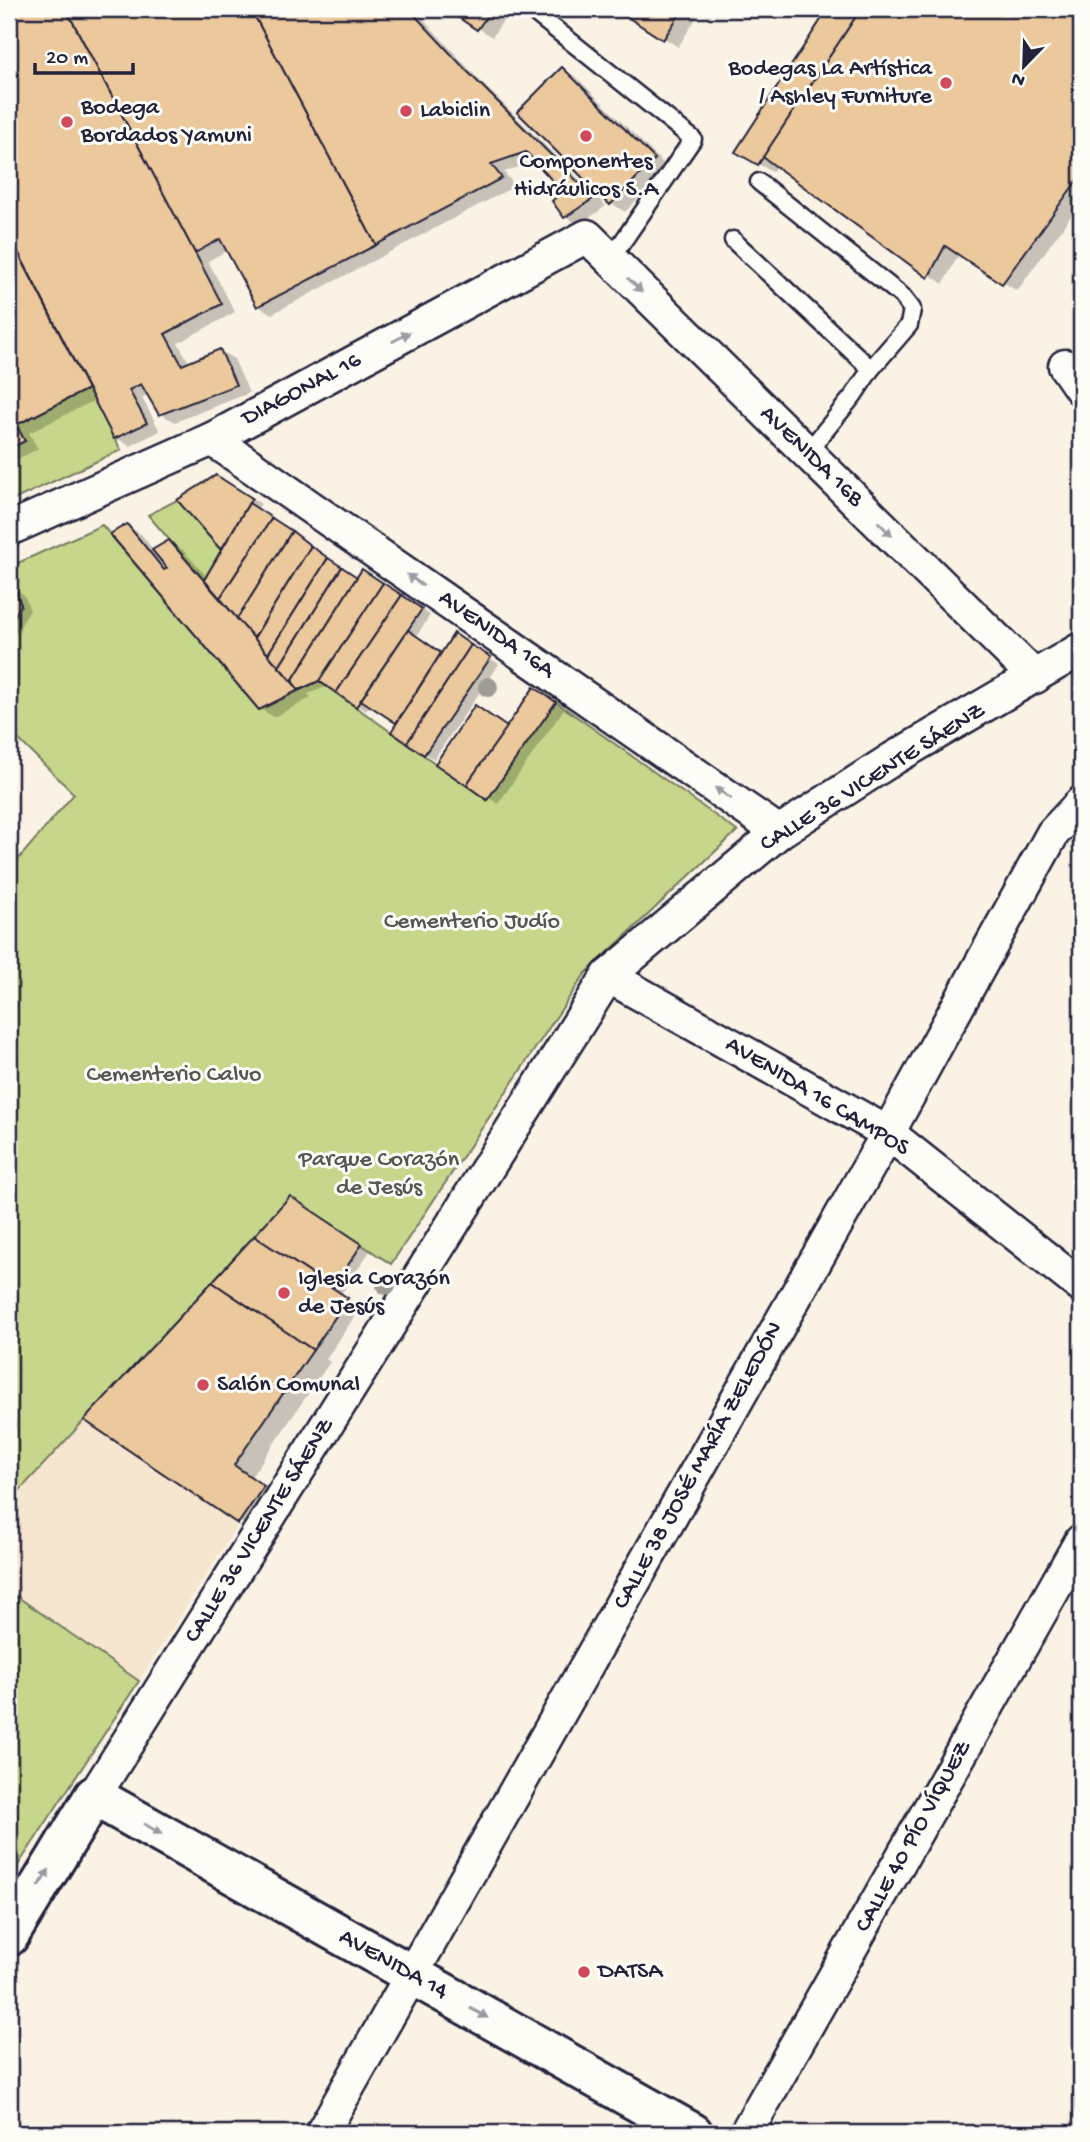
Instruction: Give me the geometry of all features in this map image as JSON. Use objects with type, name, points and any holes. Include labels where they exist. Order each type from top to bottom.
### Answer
[{"type":"street","name":"AVENIDA 16B","points":[[587,236],[1035,677]]},
{"type":"street","name":"DIAGONAL 16","points":[[9,529],[212,439],[587,236]]},
{"type":"street","name":"AVENIDA 16A","points":[[212,439],[779,832]]},
{"type":"street","name":"CALLE 36 VICENTE SÁENZ","points":[[9,1936],[608,976],[779,832],[894,758],[1081,649]]},
{"type":"street","name":"CALLE 38 JOSÉ MARÍA ZELEDÓN","points":[[322,2133],[888,1133],[1054,833],[1081,803]]},
{"type":"street","name":"AVENIDA 16 CAMPOS","points":[[608,976],[888,1133],[1081,1286]]},
{"type":"street","name":"CALLE 40 PÍO VÍQUEZ","points":[[746,2133],[1081,1541]]},
{"type":"street","name":"AVENIDA 14","points":[[94,1796],[693,2133]]},
{"type":"lane","points":[[530,9],[693,139],[610,260]]},
{"type":"lane","points":[[759,182],[902,296],[912,309],[909,325],[871,369],[807,453]]},
{"type":"lane","points":[[733,240],[871,369]]},
{"type":"shaded area","points":[[84,1420],[238,1524],[139,1681],[9,1591],[9,1502]]},
{"type":"green space","points":[[88,389],[121,450],[9,502],[9,449],[25,441],[16,425]]},
{"type":"green space","points":[[177,500],[221,550],[204,580],[148,515]]},
{"type":"green space","points":[[102,525],[259,710],[319,681],[487,800],[556,702],[737,831],[585,974],[391,1264],[290,1197],[9,1502],[9,870],[74,794],[9,730],[9,567]]},
{"type":"green space","points":[[9,1591],[139,1681],[9,1879]]},
{"type":"building","name":"Bodega Bordados Yamuni","points":[[9,9],[66,9],[222,304],[165,334],[182,365],[220,349],[236,385],[159,415],[141,384],[129,390],[147,423],[114,439],[9,234]]},
{"type":"building","points":[[66,9],[251,9],[376,245],[257,307],[220,239],[195,253]]},
{"type":"building","name":"Labiclin","points":[[251,9],[409,9],[594,198],[564,218],[552,201],[562,191],[526,152],[491,164],[502,178],[376,245]]},
{"type":"building","points":[[446,9],[492,9],[477,30]]},
{"type":"building","points":[[615,9],[683,9],[663,40]]},
{"type":"building","points":[[813,9],[861,9],[758,165],[735,152],[824,15]]},
{"type":"building","name":"Bodegas La Artística / Ashley Furniture","points":[[861,9],[1081,9],[1081,175],[1002,284],[945,246],[928,278],[763,157]]},
{"type":"building","name":"Componentes Hidráulicos S.A","points":[[562,67],[655,159],[610,205],[517,112]]},
{"type":"building","points":[[9,235],[88,389],[16,425],[25,441],[9,449]]},
{"type":"building","points":[[216,475],[252,498],[221,550],[177,500]]},
{"type":"building","points":[[249,503],[272,518],[220,598],[204,580]]},
{"type":"building","points":[[272,518],[292,531],[237,619],[220,598]]},
{"type":"building","points":[[127,524],[164,570],[167,568],[152,550],[169,540],[299,690],[259,710],[110,534]]},
{"type":"building","points":[[292,531],[311,546],[254,638],[237,619]]},
{"type":"building","points":[[311,546],[328,558],[268,654],[254,638]]},
{"type":"building","points":[[328,558],[342,567],[279,667],[268,654]]},
{"type":"building","points":[[342,567],[357,577],[292,681],[279,667]]},
{"type":"building","points":[[362,569],[383,583],[319,681],[299,690],[292,681]]},
{"type":"building","points":[[9,583],[15,588],[21,605],[9,625]]},
{"type":"building","points":[[383,583],[402,595],[336,693],[319,681]]},
{"type":"building","points":[[402,595],[422,609],[356,707],[336,693]]},
{"type":"building","points":[[408,630],[441,653],[396,723],[361,700]]},
{"type":"building","points":[[454,633],[471,645],[407,743],[391,732]]},
{"type":"building","points":[[471,645],[491,657],[424,755],[407,743]]},
{"type":"building","points":[[534,687],[556,702],[487,800],[466,785]]},
{"type":"building","points":[[475,705],[507,727],[466,785],[435,764]]},
{"type":"building","points":[[290,1196],[362,1244],[333,1288],[254,1236]]},
{"type":"building","name":"Iglesia Corazón de Jesús","points":[[254,1236],[348,1298],[313,1350],[212,1282]]},
{"type":"building","name":"Salón Comunal","points":[[212,1282],[313,1350],[234,1465],[264,1486],[238,1524],[84,1420]]},
{"type":"building","points":[[1081,1952],[1081,1975],[1072,1970]]},
{"type":"place","name":"Bodegas La Artística / Ashley Furniture","points":[[946,83]]},
{"type":"place","name":"Labiclin","points":[[406,111]]},
{"type":"place","name":"Bodega Bordados Yamuni","points":[[67,122]]},
{"type":"place","name":"Componentes Hidráulicos S.A","points":[[586,136]]},
{"type":"place","name":"Iglesia Corazón de Jesús","points":[[284,1293]]},
{"type":"place","name":"Salón Comunal","points":[[203,1385]]},
{"type":"place","name":"DATSA","points":[[584,1972]]},
{"type":"park label","name":"Cementerio Judío","points":[[472,922]]},
{"type":"park label","name":"Cementerio Calvo","points":[[174,1075]]},
{"type":"park label","name":"Parque Corazón de Jesús","points":[[379,1174]]}]
